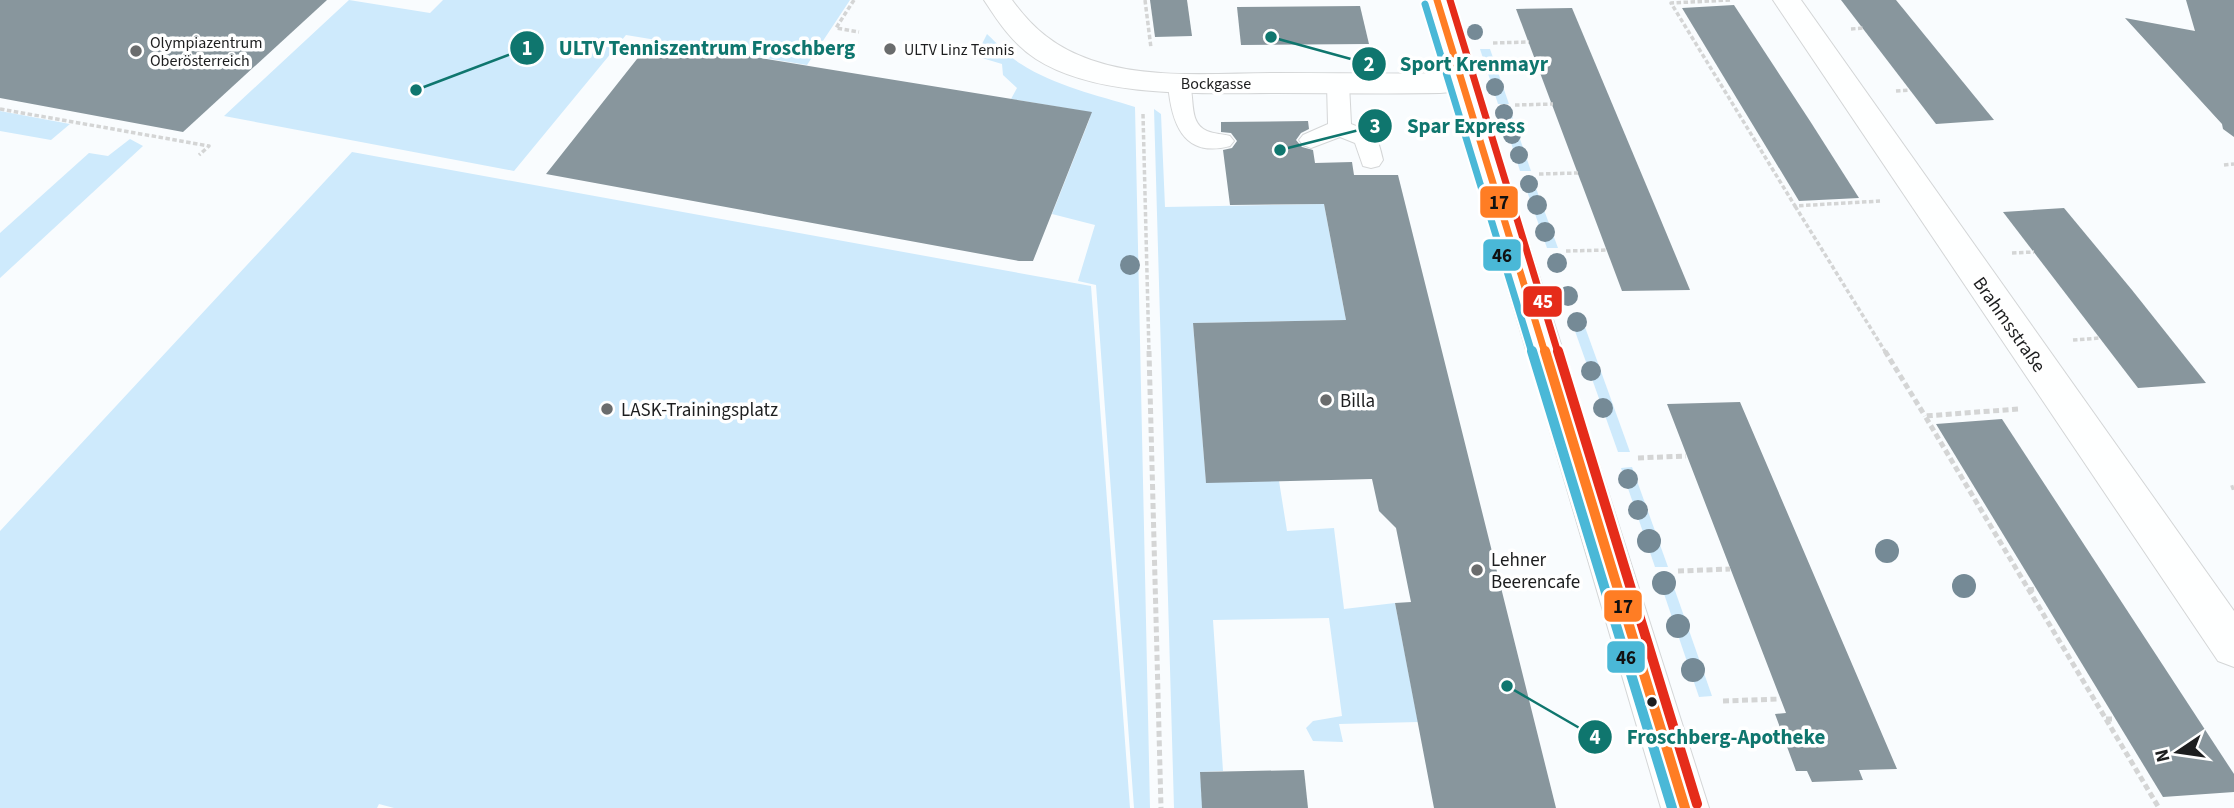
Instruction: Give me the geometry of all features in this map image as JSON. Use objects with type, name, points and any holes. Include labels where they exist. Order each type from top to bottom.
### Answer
[{"type":"street","name":"Bockgasse","points":[[998,0],[1006,17],[1033,42],[1080,67],[1143,82],[1463,83]]},
{"type":"street","points":[[1437,0],[1685,808]]},
{"type":"street","name":"Brahmsstraße","points":[[1787,0],[2234,647]]},
{"type":"lane","points":[[1179,83],[1181,108],[1188,130],[1205,142],[1222,141]]},
{"type":"lane","points":[[1338,84],[1340,128]]},
{"type":"lane","points":[[1311,141],[1340,128],[1366,139],[1371,160]]},
{"type":"path","points":[[854,0],[836,28],[859,32]]},
{"type":"path","points":[[1145,0],[1151,49]]},
{"type":"path","points":[[1730,0],[1671,3],[1963,474],[2028,590],[2159,808]]},
{"type":"path","points":[[1849,29],[1863,28]]},
{"type":"path","points":[[1493,43],[1529,42]]},
{"type":"path","points":[[1143,82],[1161,808]]},
{"type":"path","points":[[1896,91],[1910,90]]},
{"type":"path","points":[[1515,105],[1552,104]]},
{"type":"path","points":[[0,109],[209,146],[199,155]]},
{"type":"path","points":[[2224,165],[2234,164]]},
{"type":"path","points":[[1539,174],[1578,173]]},
{"type":"path","points":[[1795,206],[1883,200]]},
{"type":"path","points":[[1566,251],[1607,250]]},
{"type":"path","points":[[2015,253],[2034,252]]},
{"type":"path","points":[[2075,340],[2100,338]]},
{"type":"path","points":[[1925,416],[2015,409]]},
{"type":"path","points":[[1638,458],[1686,456]]},
{"type":"path","points":[[1678,571],[1730,569]]},
{"type":"path","points":[[2028,590],[2036,589]]},
{"type":"path","points":[[1723,701],[1780,699]]},
{"type":"path","points":[[2106,719],[2115,719]]},
{"type":"shaded area","points":[[349,0],[430,13],[443,0],[850,0],[807,65],[626,35],[514,171],[224,116]]},
{"type":"shaded area","points":[[987,34],[1012,57],[1034,72],[1076,89],[1135,107],[1150,808],[1134,808],[1096,285],[1078,281],[1095,225],[1052,214],[1090,118],[1083,111],[1011,99],[1017,88],[1003,75],[1002,64],[982,58],[978,52]]},
{"type":"shaded area","points":[[1480,49],[1490,49],[1509,104],[1498,104]]},
{"type":"shaded area","points":[[1154,109],[1161,114],[1165,207],[1324,204],[1346,320],[1193,323],[1206,482],[1279,481],[1287,531],[1334,528],[1344,609],[1395,603],[1418,722],[1339,724],[1343,742],[1313,741],[1306,728],[1313,721],[1342,716],[1329,618],[1213,620],[1223,771],[1200,772],[1203,808],[1174,808]]},
{"type":"shaded area","points":[[1510,110],[1531,171],[1520,171],[1501,111]]},
{"type":"shaded area","points":[[0,111],[70,124],[51,140],[0,131]]},
{"type":"shaded area","points":[[130,139],[143,146],[0,278],[0,233],[89,153],[108,156]]},
{"type":"shaded area","name":"LASK-Trainingsplatz","points":[[352,152],[1091,286],[1130,808],[394,808],[379,804],[377,808],[0,808],[0,531]]},
{"type":"shaded area","points":[[1523,180],[1533,180],[1558,248],[1547,248]]},
{"type":"shaded area","points":[[1581,316],[1630,452],[1618,452],[1570,317]]},
{"type":"shaded area","points":[[1632,467],[1668,567],[1655,567],[1621,468]]},
{"type":"shaded area","points":[[1660,582],[1672,582],[1712,696],[1699,697]]},
{"type":"building","name":"Olympiazentrum Oberösterreich","points":[[0,0],[327,0],[183,132],[0,98]]},
{"type":"building","points":[[1150,0],[1187,0],[1192,36],[1155,37]]},
{"type":"building","points":[[1841,0],[1896,0],[1994,120],[1936,124]]},
{"type":"building","points":[[2186,0],[2234,0],[2234,137],[2223,129],[2222,124],[2125,18],[2195,31]]},
{"type":"building","points":[[1734,5],[1859,198],[1799,201],[1682,8]]},
{"type":"building","points":[[1360,6],[1369,44],[1241,45],[1237,7]]},
{"type":"building","points":[[1572,8],[1690,290],[1622,291],[1516,9]]},
{"type":"building","points":[[652,40],[1092,112],[1033,261],[1019,261],[546,174]]},
{"type":"building","points":[[1308,121],[1309,129],[1301,133],[1296,140],[1302,147],[1313,150],[1315,163],[1352,162],[1354,175],[1398,175],[1556,808],[1434,808],[1395,603],[1411,602],[1396,528],[1379,511],[1372,479],[1206,483],[1193,323],[1346,320],[1324,204],[1230,205],[1223,150],[1232,148],[1237,141],[1231,133],[1221,132],[1221,122]]},
{"type":"building","points":[[2064,208],[2206,383],[2138,388],[2003,212]]},
{"type":"building","points":[[1740,402],[1897,769],[1859,770],[1863,780],[1812,782],[1807,771],[1796,771],[1775,714],[1786,713],[1667,404]]},
{"type":"building","points":[[2002,419],[2234,774],[2234,792],[2163,797],[1936,424]]},
{"type":"building","points":[[1304,770],[1308,808],[1202,808],[1200,772]]},
{"type":"transit line","name":"17","points":[[1437,0],[1685,808]]},
{"type":"transit line","name":"45","points":[[1450,0],[1697,804]]},
{"type":"transit line","name":"46","points":[[1425,4],[1672,808]]},
{"type":"place","name":"Sport Krenmayr","points":[[1271,37]]},
{"type":"place","name":"ULTV Linz Tennis","points":[[890,49]]},
{"type":"place","name":"Olympiazentrum Oberösterreich","points":[[136,51]]},
{"type":"place","name":"ULTV Tenniszentrum Froschberg","points":[[416,90]]},
{"type":"place","name":"Spar Express","points":[[1280,150]]},
{"type":"place","name":"Billa","points":[[1326,400]]},
{"type":"place","name":"LASK-Trainingsplatz","points":[[607,409]]},
{"type":"place","name":"Lehner Beerencafe","points":[[1477,570]]},
{"type":"place","name":"Froschberg-Apotheke","points":[[1507,686]]}]
